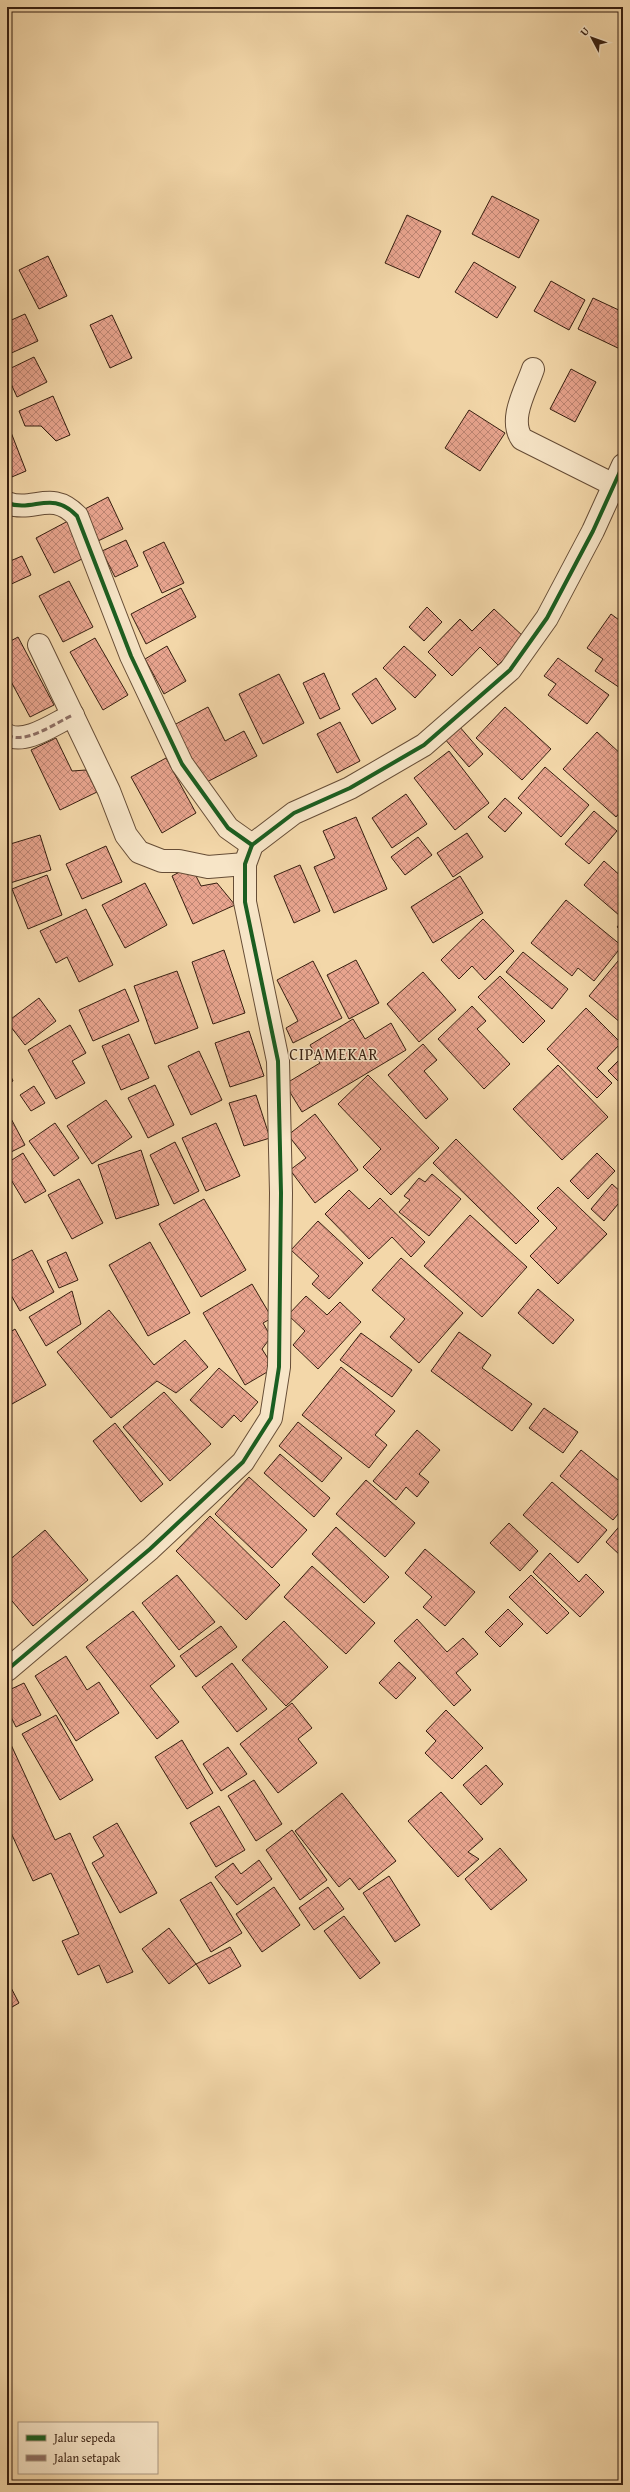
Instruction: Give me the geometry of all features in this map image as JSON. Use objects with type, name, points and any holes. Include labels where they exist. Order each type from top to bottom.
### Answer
[{"type":"street","points":[[533,369],[516,418],[517,431],[522,439],[614,486]]},
{"type":"street","points":[[39,645],[109,791],[126,835],[139,852],[162,861],[179,861],[208,867],[248,854],[294,813],[350,788],[424,745],[510,670],[547,618],[614,486],[623,465]]},
{"type":"street","points":[[7,503],[15,506],[56,503],[67,506],[77,516],[131,656],[182,764],[248,854],[245,902],[278,1061],[281,1193],[279,1367],[271,1418],[243,1462],[150,1549],[7,1670]]},
{"type":"street","points":[[7,734],[13,738],[30,736],[73,715]]},
{"type":"building","points":[[492,196],[539,220],[519,258],[472,234]]},
{"type":"building","points":[[407,215],[441,231],[419,278],[385,263]]},
{"type":"building","points":[[48,256],[67,296],[39,309],[19,270]]},
{"type":"building","points":[[474,262],[516,287],[497,318],[455,292]]},
{"type":"building","points":[[551,281],[585,300],[569,330],[534,311]]},
{"type":"building","points":[[593,298],[623,312],[623,343],[620,349],[578,329]]},
{"type":"building","points":[[25,314],[38,341],[7,355],[7,322]]},
{"type":"building","points":[[112,315],[132,358],[110,368],[90,325]]},
{"type":"building","points":[[34,357],[47,382],[17,397],[7,375],[7,370]]},
{"type":"building","points":[[571,369],[596,382],[575,422],[550,409]]},
{"type":"building","points":[[53,396],[70,435],[56,441],[41,426],[25,426],[19,411]]},
{"type":"building","points":[[469,410],[505,433],[480,471],[445,448]]},
{"type":"building","points":[[7,422],[26,471],[7,479]]},
{"type":"building","points":[[108,497],[123,529],[98,541],[83,510]]},
{"type":"building","points":[[68,521],[86,557],[54,573],[36,538]]},
{"type":"building","points":[[126,540],[138,566],[115,577],[102,551]]},
{"type":"building","points":[[164,542],[184,583],[162,593],[143,552]]},
{"type":"building","points":[[22,556],[31,575],[7,586],[7,560],[8,562]]},
{"type":"building","points":[[69,581],[93,627],[63,642],[39,596]]},
{"type":"building","points":[[181,588],[196,617],[146,644],[131,614]]},
{"type":"building","points":[[427,607],[442,622],[424,641],[409,627]]},
{"type":"building","points":[[494,609],[525,638],[498,665],[480,647],[452,676],[428,652],[460,619],[472,631]]},
{"type":"building","points":[[611,614],[623,623],[623,690],[595,671],[603,659],[587,648]]},
{"type":"building","points":[[18,637],[54,705],[30,717],[7,674],[7,643]]},
{"type":"building","points":[[95,638],[128,695],[103,710],[70,652]]},
{"type":"building","points":[[167,646],[186,681],[164,694],[145,659]]},
{"type":"building","points":[[404,646],[436,675],[415,698],[383,668]]},
{"type":"building","points":[[558,658],[609,695],[587,724],[548,695],[556,684],[544,676]]},
{"type":"building","points":[[324,673],[340,709],[320,719],[303,683]]},
{"type":"building","points":[[279,674],[304,723],[263,744],[239,694]]},
{"type":"building","points":[[376,678],[396,709],[372,724],[352,694]]},
{"type":"building","points":[[208,707],[225,741],[244,731],[257,756],[205,783],[174,725]]},
{"type":"building","points":[[505,707],[551,749],[522,780],[476,738]]},
{"type":"building","points":[[340,722],[360,761],[337,773],[317,734]]},
{"type":"building","points":[[459,726],[483,754],[469,767],[444,738]]},
{"type":"building","points":[[597,732],[623,756],[623,809],[616,817],[563,769]]},
{"type":"building","points":[[56,738],[72,771],[86,770],[97,792],[60,810],[31,750]]},
{"type":"building","points":[[449,751],[489,803],[455,830],[414,778]]},
{"type":"building","points":[[166,758],[196,813],[162,833],[131,777]]},
{"type":"building","points":[[545,767],[589,805],[561,837],[518,798]]},
{"type":"building","points":[[406,794],[427,824],[392,848],[372,818]]},
{"type":"building","points":[[505,798],[522,813],[505,832],[488,817]]},
{"type":"building","points":[[594,811],[617,831],[589,864],[565,844]]},
{"type":"building","points":[[356,817],[387,889],[334,913],[314,867],[335,858],[323,831]]},
{"type":"building","points":[[467,833],[483,857],[453,877],[437,853]]},
{"type":"building","points":[[40,835],[51,870],[7,884],[7,845]]},
{"type":"building","points":[[418,837],[432,855],[405,875],[391,857]]},
{"type":"building","points":[[106,846],[122,882],[82,899],[66,864]]},
{"type":"building","points":[[604,861],[623,878],[623,912],[620,916],[584,885]]},
{"type":"building","points":[[300,865],[320,911],[294,923],[274,876]]},
{"type":"building","points":[[191,866],[201,886],[217,883],[235,905],[193,924],[172,876]]},
{"type":"building","points":[[47,875],[62,915],[28,929],[12,889]]},
{"type":"building","points":[[460,876],[483,913],[433,943],[411,907]]},
{"type":"building","points":[[145,883],[167,925],[125,948],[102,905]]},
{"type":"building","points":[[566,900],[622,946],[594,981],[578,968],[572,976],[531,943]]},
{"type":"building","points":[[86,909],[113,965],[79,982],[67,957],[56,963],[40,931]]},
{"type":"building","points":[[483,919],[514,951],[485,980],[472,966],[459,979],[441,960]]},
{"type":"building","points":[[623,920],[623,932],[617,927]]},
{"type":"building","points":[[224,950],[245,1013],[213,1024],[192,962]]},
{"type":"building","points":[[523,952],[568,989],[552,1009],[506,972]]},
{"type":"building","points":[[623,955],[623,1020],[621,1023],[589,996]]},
{"type":"building","points":[[356,960],[379,1003],[349,1019],[327,975]]},
{"type":"building","points":[[313,961],[342,1018],[293,1043],[286,1028],[298,1021],[277,980]]},
{"type":"building","points":[[177,971],[198,1028],[155,1044],[134,986]]},
{"type":"building","points":[[423,972],[456,1010],[419,1042],[387,1004]]},
{"type":"building","points":[[500,976],[545,1021],[523,1043],[478,997]]},
{"type":"building","points":[[125,989],[139,1021],[93,1041],[79,1010]]},
{"type":"building","points":[[39,998],[56,1021],[25,1045],[7,1022]]},
{"type":"building","points":[[472,1006],[486,1021],[477,1029],[510,1064],[484,1089],[438,1039]]},
{"type":"building","points":[[586,1008],[621,1043],[597,1068],[612,1083],[597,1098],[547,1049]]},
{"type":"building","points":[[353,1019],[365,1039],[391,1023],[406,1050],[302,1112],[285,1084],[320,1063],[310,1045]]},
{"type":"building","points":[[70,1025],[86,1053],[72,1061],[85,1083],[56,1099],[28,1050]]},
{"type":"building","points":[[249,1031],[264,1076],[230,1087],[215,1043]]},
{"type":"building","points":[[129,1034],[149,1078],[121,1090],[102,1046]]},
{"type":"building","points":[[423,1044],[437,1060],[424,1071],[448,1099],[426,1119],[388,1075]]},
{"type":"building","points":[[199,1051],[222,1100],[191,1115],[168,1066]]},
{"type":"building","points":[[623,1056],[623,1086],[608,1071]]},
{"type":"building","points":[[558,1065],[608,1117],[562,1160],[513,1109]]},
{"type":"building","points":[[7,1068],[13,1081],[7,1084]]},
{"type":"building","points":[[368,1075],[439,1148],[391,1195],[363,1167],[381,1149],[338,1104]]},
{"type":"building","points":[[155,1085],[174,1125],[148,1138],[128,1098]]},
{"type":"building","points":[[34,1086],[45,1103],[31,1111],[20,1095]]},
{"type":"building","points":[[256,1095],[270,1138],[244,1146],[229,1103]]},
{"type":"building","points":[[106,1100],[132,1137],[92,1164],[67,1126]]},
{"type":"building","points":[[7,1111],[25,1145],[7,1154]]},
{"type":"building","points":[[315,1114],[358,1170],[315,1203],[290,1170],[306,1158],[288,1135]]},
{"type":"building","points":[[55,1123],[79,1158],[54,1176],[29,1141]]},
{"type":"building","points":[[216,1123],[240,1176],[206,1191],[182,1138]]},
{"type":"building","points":[[456,1139],[539,1221],[516,1244],[433,1163]]},
{"type":"building","points":[[175,1142],[199,1191],[174,1204],[150,1155]]},
{"type":"building","points":[[141,1150],[159,1205],[116,1219],[98,1165]]},
{"type":"building","points":[[23,1153],[46,1191],[25,1203],[7,1173],[7,1163]]},
{"type":"building","points":[[597,1153],[615,1171],[588,1199],[570,1181]]},
{"type":"building","points":[[432,1174],[461,1199],[429,1236],[399,1212],[410,1200],[404,1196],[419,1178],[425,1182]]},
{"type":"building","points":[[79,1179],[103,1223],[72,1239],[48,1195]]},
{"type":"building","points":[[612,1184],[623,1194],[623,1198],[604,1221],[591,1209]]},
{"type":"building","points":[[558,1187],[607,1234],[558,1284],[530,1256],[557,1228],[537,1208]]},
{"type":"building","points":[[349,1190],[369,1209],[380,1198],[425,1242],[411,1257],[392,1237],[369,1259],[325,1214]]},
{"type":"building","points":[[204,1199],[246,1270],[201,1297],[159,1224]]},
{"type":"building","points":[[470,1215],[527,1267],[482,1317],[424,1266]]},
{"type":"building","points":[[318,1221],[363,1263],[329,1299],[312,1284],[319,1276],[291,1250]]},
{"type":"building","points":[[150,1242],[190,1313],[148,1336],[109,1265]]},
{"type":"building","points":[[32,1250],[54,1292],[20,1311],[7,1288],[7,1263]]},
{"type":"building","points":[[66,1252],[78,1280],[59,1288],[47,1261]]},
{"type":"building","points":[[401,1258],[463,1313],[419,1363],[390,1337],[405,1319],[372,1290]]},
{"type":"building","points":[[252,1284],[272,1318],[263,1323],[271,1337],[262,1349],[274,1368],[245,1385],[203,1313]]},
{"type":"building","points":[[538,1289],[574,1320],[553,1344],[518,1313]]},
{"type":"building","points":[[72,1291],[81,1324],[46,1346],[29,1317]]},
{"type":"building","points":[[306,1296],[327,1315],[340,1302],[361,1322],[318,1369],[293,1345],[305,1331],[288,1315]]},
{"type":"building","points":[[109,1310],[154,1365],[185,1340],[208,1367],[176,1393],[157,1381],[111,1418],[57,1352]]},
{"type":"building","points":[[15,1329],[46,1385],[12,1404],[7,1398],[7,1334]]},
{"type":"building","points":[[459,1332],[491,1355],[482,1368],[532,1404],[512,1431],[431,1371]]},
{"type":"building","points":[[361,1333],[412,1370],[392,1397],[340,1360]]},
{"type":"building","points":[[341,1367],[395,1411],[375,1435],[387,1445],[369,1468],[302,1415]]},
{"type":"building","points":[[219,1368],[258,1402],[241,1422],[234,1415],[222,1428],[190,1400]]},
{"type":"building","points":[[164,1392],[211,1444],[170,1481],[123,1427]]},
{"type":"building","points":[[544,1408],[578,1432],[563,1453],[529,1428]]},
{"type":"building","points":[[298,1422],[342,1458],[322,1482],[279,1446]]},
{"type":"building","points":[[115,1423],[163,1484],[141,1502],[93,1441]]},
{"type":"building","points":[[417,1430],[440,1450],[419,1474],[429,1482],[417,1497],[406,1487],[396,1500],[373,1481]]},
{"type":"building","points":[[581,1450],[623,1484],[623,1508],[613,1520],[560,1476]]},
{"type":"building","points":[[280,1454],[330,1498],[314,1517],[264,1473]]},
{"type":"building","points":[[249,1477],[307,1530],[272,1568],[215,1514]]},
{"type":"building","points":[[366,1480],[415,1523],[385,1557],[336,1514]]},
{"type":"building","points":[[552,1482],[607,1530],[578,1563],[523,1515]]},
{"type":"building","points":[[210,1516],[280,1585],[246,1620],[176,1551]]},
{"type":"building","points":[[623,1522],[623,1556],[622,1557],[606,1542]]},
{"type":"building","points":[[509,1523],[538,1551],[520,1571],[490,1543]]},
{"type":"building","points":[[336,1527],[389,1577],[364,1603],[312,1554]]},
{"type":"building","points":[[45,1530],[88,1580],[33,1626],[7,1595],[7,1562]]},
{"type":"building","points":[[425,1549],[475,1592],[445,1626],[423,1607],[432,1597],[405,1573]]},
{"type":"building","points":[[550,1553],[579,1582],[586,1574],[604,1592],[580,1617],[533,1572]]},
{"type":"building","points":[[312,1566],[375,1623],[346,1654],[284,1597]]},
{"type":"building","points":[[177,1575],[215,1622],[179,1650],[142,1603]]},
{"type":"building","points":[[531,1575],[569,1613],[547,1634],[509,1597]]},
{"type":"building","points":[[508,1609],[523,1624],[500,1647],[485,1632]]},
{"type":"building","points":[[133,1611],[175,1666],[150,1686],[179,1722],[157,1739],[86,1647]]},
{"type":"building","points":[[417,1619],[447,1652],[463,1638],[478,1654],[456,1673],[471,1690],[454,1706],[394,1641]]},
{"type":"building","points":[[284,1621],[328,1667],[286,1706],[242,1660]]},
{"type":"building","points":[[221,1626],[237,1647],[196,1677],[180,1656]]},
{"type":"building","points":[[66,1656],[87,1690],[99,1682],[119,1713],[76,1741],[35,1676]]},
{"type":"building","points":[[399,1662],[416,1678],[396,1699],[379,1683]]},
{"type":"building","points":[[232,1663],[267,1709],[237,1732],[202,1687]]},
{"type":"building","points":[[24,1683],[41,1715],[16,1727],[7,1709],[7,1691]]},
{"type":"building","points":[[292,1703],[312,1728],[298,1739],[317,1763],[278,1793],[240,1744]]},
{"type":"building","points":[[446,1710],[483,1748],[452,1779],[425,1753],[436,1741],[426,1731]]},
{"type":"building","points":[[56,1715],[93,1780],[60,1800],[22,1734]]},
{"type":"building","points":[[7,1736],[55,1840],[70,1833],[133,1972],[107,1983],[99,1965],[78,1975],[62,1941],[79,1934],[51,1873],[33,1881],[7,1824]]},
{"type":"building","points":[[182,1740],[213,1793],[187,1809],[155,1757]]},
{"type":"building","points":[[228,1747],[247,1774],[221,1791],[203,1764]]},
{"type":"building","points":[[486,1765],[503,1784],[481,1805],[463,1785]]},
{"type":"building","points":[[254,1780],[282,1824],[256,1841],[228,1796]]},
{"type":"building","points":[[441,1792],[483,1839],[468,1852],[479,1859],[458,1877],[408,1821]]},
{"type":"building","points":[[342,1793],[396,1861],[359,1890],[350,1878],[339,1887],[295,1831]]},
{"type":"building","points":[[219,1806],[245,1850],[216,1867],[190,1823]]},
{"type":"building","points":[[117,1823],[157,1893],[120,1913],[92,1863],[104,1856],[93,1837]]},
{"type":"building","points":[[292,1830],[327,1880],[300,1900],[266,1850]]},
{"type":"building","points":[[500,1848],[527,1880],[491,1910],[465,1879]]},
{"type":"building","points":[[259,1860],[272,1879],[237,1905],[215,1877],[233,1863],[241,1874]]},
{"type":"building","points":[[389,1876],[420,1925],[395,1942],[363,1893]]},
{"type":"building","points":[[211,1882],[242,1933],[211,1952],[180,1900]]},
{"type":"building","points":[[274,1887],[300,1925],[262,1952],[236,1914]]},
{"type":"building","points":[[328,1887],[344,1909],[314,1930],[299,1908]]},
{"type":"building","points":[[344,1916],[380,1963],[360,1979],[324,1931]]},
{"type":"building","points":[[169,1928],[196,1964],[169,1984],[142,1949]]},
{"type":"building","points":[[230,1947],[241,1966],[209,1984],[196,1964]]},
{"type":"building","points":[[7,1980],[19,2003],[7,2010]]},
{"type":"marked path","points":[[7,735],[15,737],[31,735],[73,715]]},
{"type":"cycle path","points":[[7,1670],[150,1549],[243,1462],[271,1418],[279,1367],[281,1193],[278,1061],[245,902],[245,864],[252,845],[294,813],[350,788],[424,745],[510,670],[547,618],[593,531],[623,465]]},
{"type":"cycle path","points":[[7,503],[17,505],[42,503],[59,504],[68,508],[77,516],[131,656],[182,764],[228,828],[252,845]]},
{"type":"district","name":"CIPAMEKAR","points":[[334,1054]]}]
